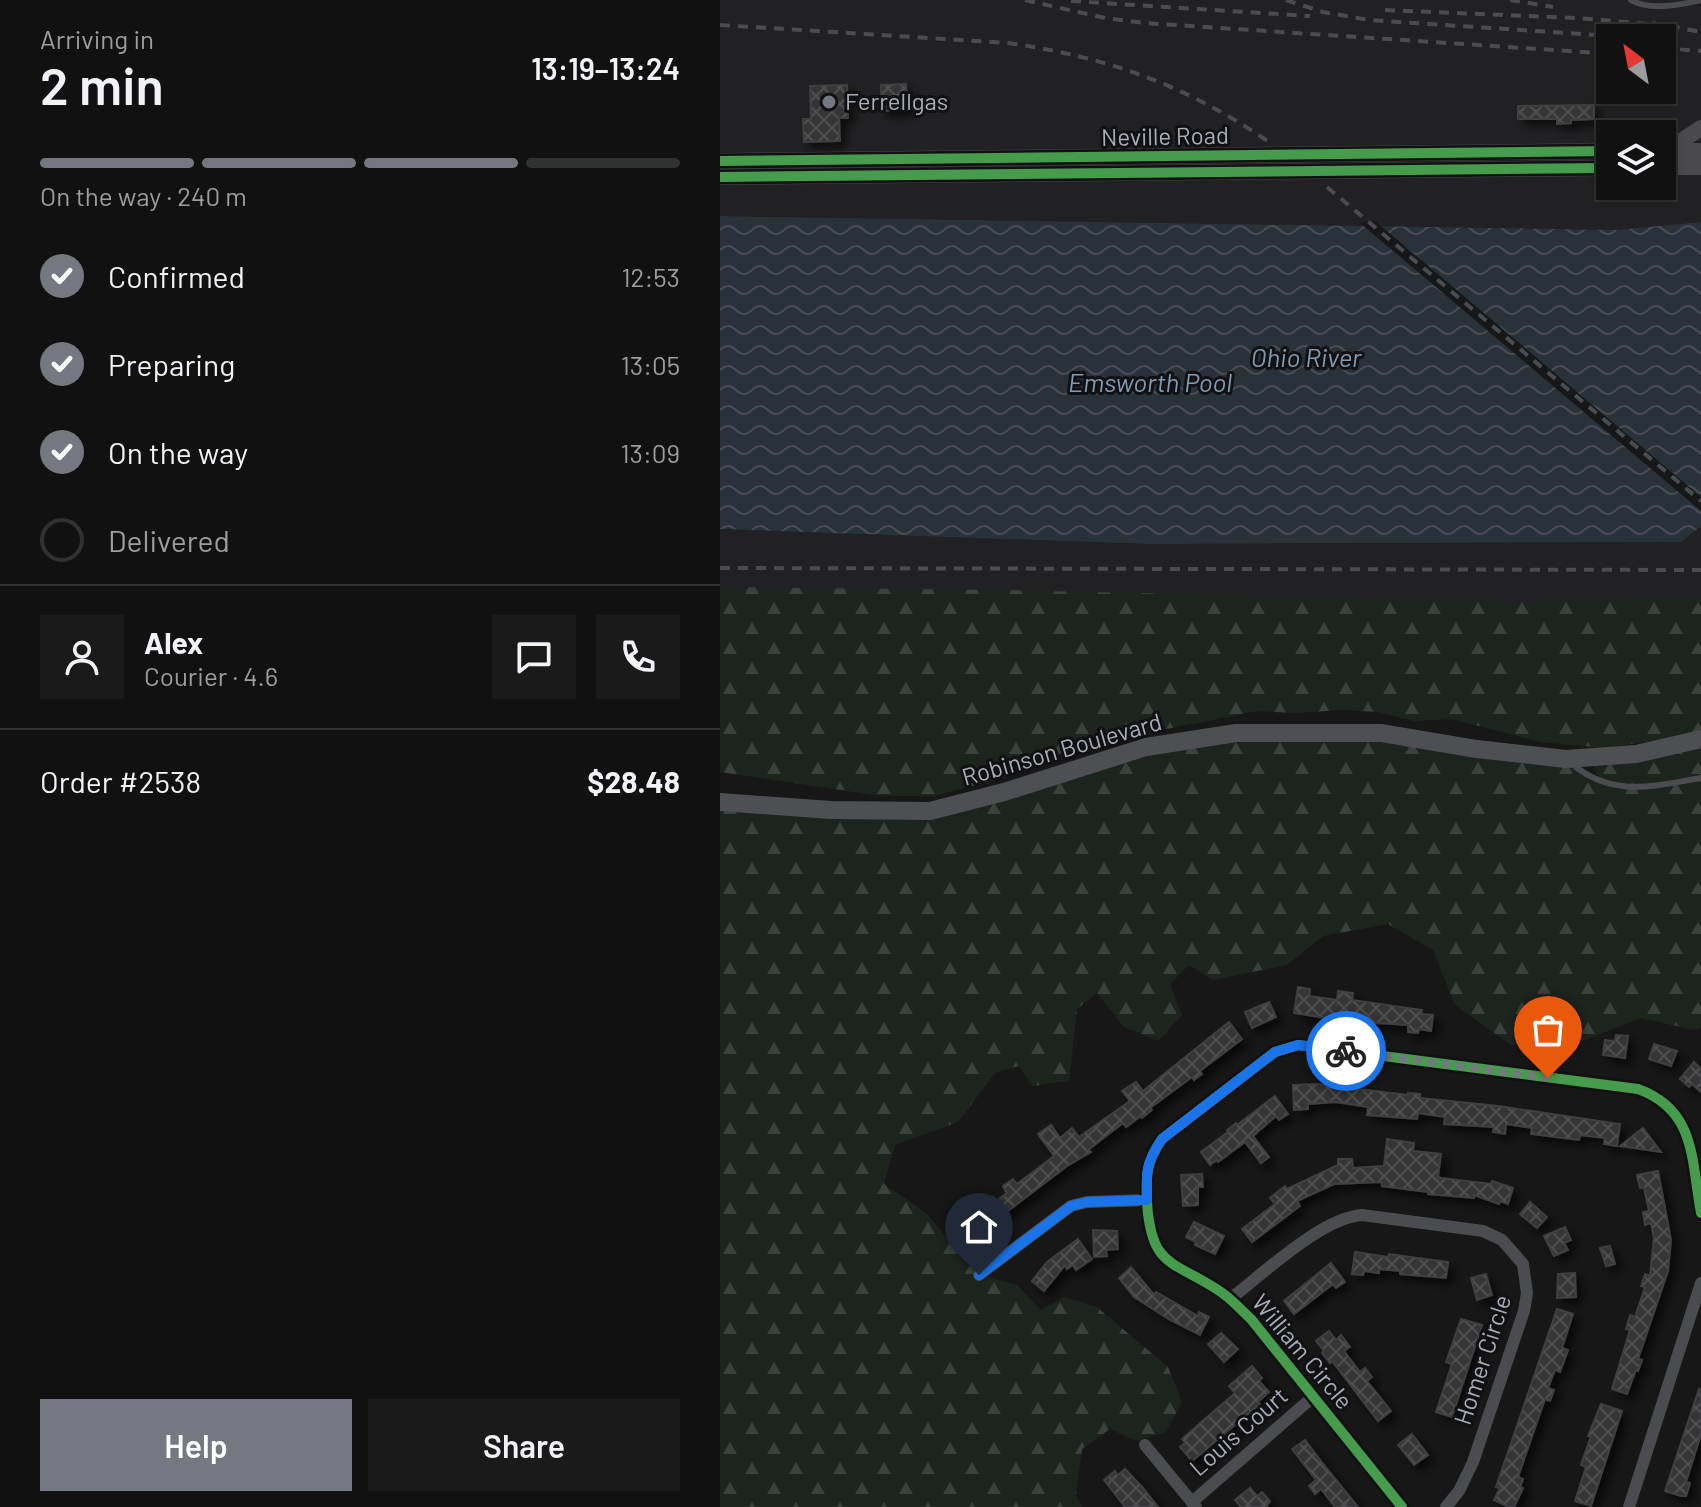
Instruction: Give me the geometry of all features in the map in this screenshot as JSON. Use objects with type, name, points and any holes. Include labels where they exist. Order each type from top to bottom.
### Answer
[{"type":"main road","points":[[1676,146],[1701,128]]},
{"type":"main road","name":"Neville Road","points":[[720,161],[1596,151]]},
{"type":"main road","points":[[1676,154],[1701,151]]},
{"type":"main road","points":[[1676,160],[1701,167]]},
{"type":"main road","name":"Neville Road","points":[[720,177],[1596,168]]},
{"type":"main road","name":"Robinson Boulevard","points":[[720,802],[831,810],[930,811],[1004,792],[1146,747],[1236,733],[1382,733],[1477,749],[1566,759],[1636,754],[1701,739]]},
{"type":"street","name":"William Circle","points":[[1402,1507],[1251,1319],[1230,1299],[1172,1266],[1160,1254],[1152,1239],[1146,1171],[1162,1139],[1275,1052],[1298,1045],[1638,1089],[1656,1096],[1671,1107],[1682,1123],[1701,1213]]},
{"type":"street","points":[[979,1275],[1071,1206],[1087,1202],[1147,1200]]},
{"type":"street","name":"Homer Circle","points":[[1230,1299],[1318,1232],[1349,1216],[1471,1229],[1492,1235],[1511,1247],[1523,1264],[1527,1279],[1524,1311],[1473,1462],[1459,1491],[1446,1507]]},
{"type":"street","points":[[1629,1507],[1701,1283]]},
{"type":"street","name":"Louis Court","points":[[1194,1504],[1314,1396]]},
{"type":"street","points":[[1145,1445],[1194,1504]]},
{"type":"lane","points":[[1631,0],[1637,4],[1669,5],[1701,0]]},
{"type":"lane","points":[[1566,759],[1616,787],[1642,787],[1701,778]]},
{"type":"shaded area","points":[[720,0],[1701,0],[1701,151],[1676,151],[1676,120],[1596,120],[1596,151],[720,161]]},
{"type":"shaded area","points":[[1676,167],[1701,167],[1701,222],[1616,230],[720,216],[720,177],[1596,168],[1596,200],[1676,200]]},
{"type":"shaded area","points":[[1701,526],[1701,632],[720,638],[720,529],[1148,544],[1680,542]]},
{"type":"green space","points":[[720,587],[1523,602],[1701,596],[1701,730],[1679,737],[1604,748],[1540,742],[1452,719],[1414,721],[1378,712],[1342,710],[1296,713],[1257,711],[1111,740],[1042,759],[1010,776],[935,796],[881,796],[720,772]]},
{"type":"green space","points":[[1236,736],[1381,737],[1566,760],[1616,788],[1701,779],[1701,1027],[1694,1030],[1640,1018],[1583,1041],[1511,1045],[1455,1005],[1433,950],[1388,924],[1323,936],[1287,965],[1213,980],[1189,965],[1170,984],[1182,1015],[1158,1041],[1124,1027],[1097,993],[1077,1009],[1069,1081],[1032,1086],[1019,1066],[995,1073],[958,1122],[895,1145],[884,1184],[926,1213],[977,1274],[1017,1285],[1041,1310],[1064,1297],[1097,1307],[1168,1367],[1182,1402],[1166,1432],[1136,1441],[1110,1429],[1082,1449],[1076,1495],[1082,1507],[720,1507],[720,804],[928,818],[1147,751]]},
{"type":"green space","points":[[1701,740],[1701,777],[1640,786],[1623,785],[1599,776],[1594,765]]},
{"type":"water","name":"Emsworth Pool","points":[[720,216],[1616,230],[1701,222],[1701,526],[1681,542],[1148,544],[720,529]]},
{"type":"pier","points":[[1375,221],[1701,497],[1701,511],[1359,222]]},
{"type":"building","points":[[906,84],[907,110],[882,111],[881,85]]},
{"type":"building","name":"Ferrellgas","points":[[847,85],[848,118],[839,118],[840,141],[804,142],[803,119],[811,119],[810,86]]},
{"type":"building","points":[[1594,105],[1594,119],[1557,124],[1557,119],[1518,119],[1518,106]]},
{"type":"building","points":[[1298,987],[1310,989],[1309,996],[1337,1000],[1338,991],[1353,993],[1352,1000],[1422,1010],[1421,1014],[1433,1015],[1431,1031],[1419,1029],[1418,1033],[1408,1032],[1408,1025],[1344,1021],[1294,1013]]},
{"type":"building","points":[[1269,1002],[1276,1017],[1252,1028],[1245,1012]]},
{"type":"building","points":[[1229,1022],[1242,1039],[1200,1071],[1202,1074],[1194,1080],[1192,1077],[1150,1108],[1152,1110],[1142,1118],[1126,1127],[1123,1123],[1088,1150],[1091,1152],[1067,1166],[971,1239],[961,1226],[976,1215],[967,1203],[975,1198],[984,1210],[1007,1193],[1003,1186],[1013,1179],[1017,1184],[1054,1156],[1038,1134],[1051,1125],[1060,1138],[1072,1128],[1079,1137],[1130,1101],[1122,1091],[1136,1082],[1143,1091]]},
{"type":"building","points":[[1616,1035],[1628,1036],[1625,1058],[1603,1055],[1605,1040],[1615,1041]]},
{"type":"building","points":[[1654,1044],[1677,1051],[1671,1066],[1649,1059]]},
{"type":"building","points":[[1694,1062],[1701,1069],[1701,1092],[1680,1079]]},
{"type":"building","points":[[1317,1084],[1420,1094],[1420,1098],[1620,1124],[1617,1146],[1604,1144],[1605,1138],[1580,1135],[1579,1140],[1531,1134],[1532,1128],[1506,1124],[1505,1134],[1493,1132],[1494,1127],[1444,1124],[1445,1117],[1418,1113],[1417,1119],[1367,1115],[1368,1107],[1336,1102],[1308,1104],[1308,1109],[1294,1110],[1293,1085]]},
{"type":"building","points":[[1275,1096],[1288,1114],[1279,1120],[1276,1116],[1253,1136],[1269,1157],[1261,1163],[1245,1142],[1210,1165],[1201,1152]]},
{"type":"building","points":[[1643,1128],[1661,1152],[1620,1146]]},
{"type":"building","points":[[1387,1139],[1414,1143],[1413,1151],[1441,1154],[1438,1177],[1491,1184],[1492,1181],[1513,1188],[1508,1204],[1474,1195],[1474,1198],[1428,1194],[1382,1186],[1382,1182],[1334,1184],[1297,1201],[1300,1206],[1252,1242],[1242,1229],[1275,1204],[1270,1198],[1285,1186],[1287,1189],[1338,1165],[1338,1159],[1352,1159],[1353,1168],[1384,1166]]},
{"type":"building","points":[[1658,1171],[1671,1240],[1668,1271],[1638,1359],[1642,1360],[1627,1394],[1612,1389],[1630,1330],[1626,1329],[1630,1315],[1635,1317],[1645,1287],[1641,1286],[1645,1274],[1650,1276],[1654,1238],[1651,1223],[1645,1225],[1643,1212],[1649,1211],[1644,1188],[1640,1188],[1637,1175]]},
{"type":"building","points":[[1202,1174],[1203,1187],[1198,1187],[1198,1205],[1183,1206],[1181,1175]]},
{"type":"building","points":[[1530,1202],[1547,1217],[1537,1228],[1520,1214]]},
{"type":"building","points":[[1194,1222],[1224,1236],[1215,1254],[1186,1237]]},
{"type":"building","points":[[1565,1227],[1571,1240],[1564,1243],[1568,1250],[1554,1256],[1544,1236]]},
{"type":"building","points":[[1093,1230],[1117,1231],[1118,1249],[1106,1250],[1107,1256],[1094,1257]]},
{"type":"building","points":[[1078,1239],[1092,1259],[1076,1270],[1073,1265],[1067,1269],[1065,1265],[1044,1291],[1032,1281],[1047,1262]]},
{"type":"building","points":[[1610,1246],[1615,1264],[1606,1266],[1600,1248]]},
{"type":"building","points":[[1355,1252],[1448,1262],[1446,1278],[1379,1269],[1379,1273],[1364,1271],[1363,1275],[1352,1274]]},
{"type":"building","points":[[1331,1263],[1345,1282],[1336,1288],[1333,1284],[1294,1314],[1284,1301]]},
{"type":"building","points":[[1131,1267],[1154,1295],[1156,1292],[1198,1316],[1199,1312],[1209,1317],[1200,1335],[1134,1297],[1119,1278]]},
{"type":"building","points":[[1575,1273],[1576,1297],[1557,1298],[1558,1274]]},
{"type":"building","points":[[1486,1274],[1492,1295],[1477,1300],[1471,1278]]},
{"type":"building","points":[[1557,1309],[1573,1314],[1562,1348],[1568,1350],[1560,1372],[1555,1370],[1548,1388],[1554,1390],[1550,1401],[1545,1399],[1518,1477],[1523,1479],[1520,1487],[1523,1488],[1514,1507],[1509,1507],[1494,1500],[1500,1488],[1496,1487]]},
{"type":"building","points":[[1461,1319],[1482,1325],[1452,1417],[1436,1412],[1452,1364],[1446,1362]]},
{"type":"building","points":[[1329,1331],[1336,1340],[1341,1335],[1350,1347],[1344,1351],[1360,1372],[1365,1368],[1372,1377],[1367,1381],[1391,1411],[1378,1421],[1332,1361],[1330,1363],[1322,1353],[1324,1351],[1316,1341]]},
{"type":"building","points":[[1221,1333],[1238,1349],[1224,1362],[1208,1344]]},
{"type":"building","points":[[1252,1366],[1269,1392],[1258,1402],[1260,1404],[1192,1461],[1180,1447],[1185,1443],[1182,1439],[1235,1393],[1229,1386]]},
{"type":"building","points":[[1699,1389],[1701,1434],[1686,1482],[1690,1483],[1686,1496],[1681,1496],[1665,1491]]},
{"type":"building","points":[[1601,1404],[1622,1411],[1591,1506],[1575,1501],[1586,1467],[1581,1465],[1591,1436],[1588,1436]]},
{"type":"building","points":[[1412,1434],[1428,1455],[1414,1465],[1398,1445]]},
{"type":"building","points":[[1305,1440],[1358,1507],[1335,1507],[1321,1489],[1315,1494],[1309,1486],[1316,1480],[1292,1449]]},
{"type":"building","points":[[1125,1469],[1158,1507],[1125,1507],[1104,1480],[1115,1471],[1118,1475]]},
{"type":"building","points":[[1250,1488],[1257,1496],[1262,1492],[1270,1501],[1266,1507],[1241,1507],[1235,1500]]},
{"type":"railway","points":[[1025,0],[1105,18],[1145,23],[1596,53]]},
{"type":"railway","points":[[1286,0],[1323,12],[1369,20],[1596,35]]},
{"type":"railway","points":[[1510,0],[1553,7]]},
{"type":"railway","points":[[1071,1],[1310,16]]},
{"type":"railway","points":[[1385,10],[1650,24]]},
{"type":"railway","points":[[1652,23],[1701,32]]},
{"type":"railway","points":[[720,25],[1008,43],[1079,56],[1176,89],[1269,142]]},
{"type":"railway","points":[[1676,49],[1701,51]]},
{"type":"railway","points":[[1327,187],[1701,501]]},
{"type":"railway","points":[[720,568],[1701,570]]},
{"type":"cycle path","points":[[720,161],[1596,151]]},
{"type":"cycle path","points":[[720,177],[1596,168]]},
{"type":"cycle path","points":[[1402,1507],[1251,1319],[1223,1293],[1176,1266],[1159,1250],[1149,1223],[1147,1184],[1150,1162],[1162,1139],[1275,1052],[1298,1045],[1638,1089],[1657,1098],[1681,1123],[1692,1156],[1701,1213]]},
{"type":"way so far","points":[[1346,1051],[1548,1078]]},
{"type":"place","name":"Ferrellgas","points":[[829,102]]},
{"type":"route","points":[[979,1275],[1071,1206],[1087,1202],[1147,1200],[1146,1171],[1162,1139],[1275,1052],[1298,1045],[1346,1051]]},
{"type":"water label","name":"Ohio River","points":[[1306,358]]}]
